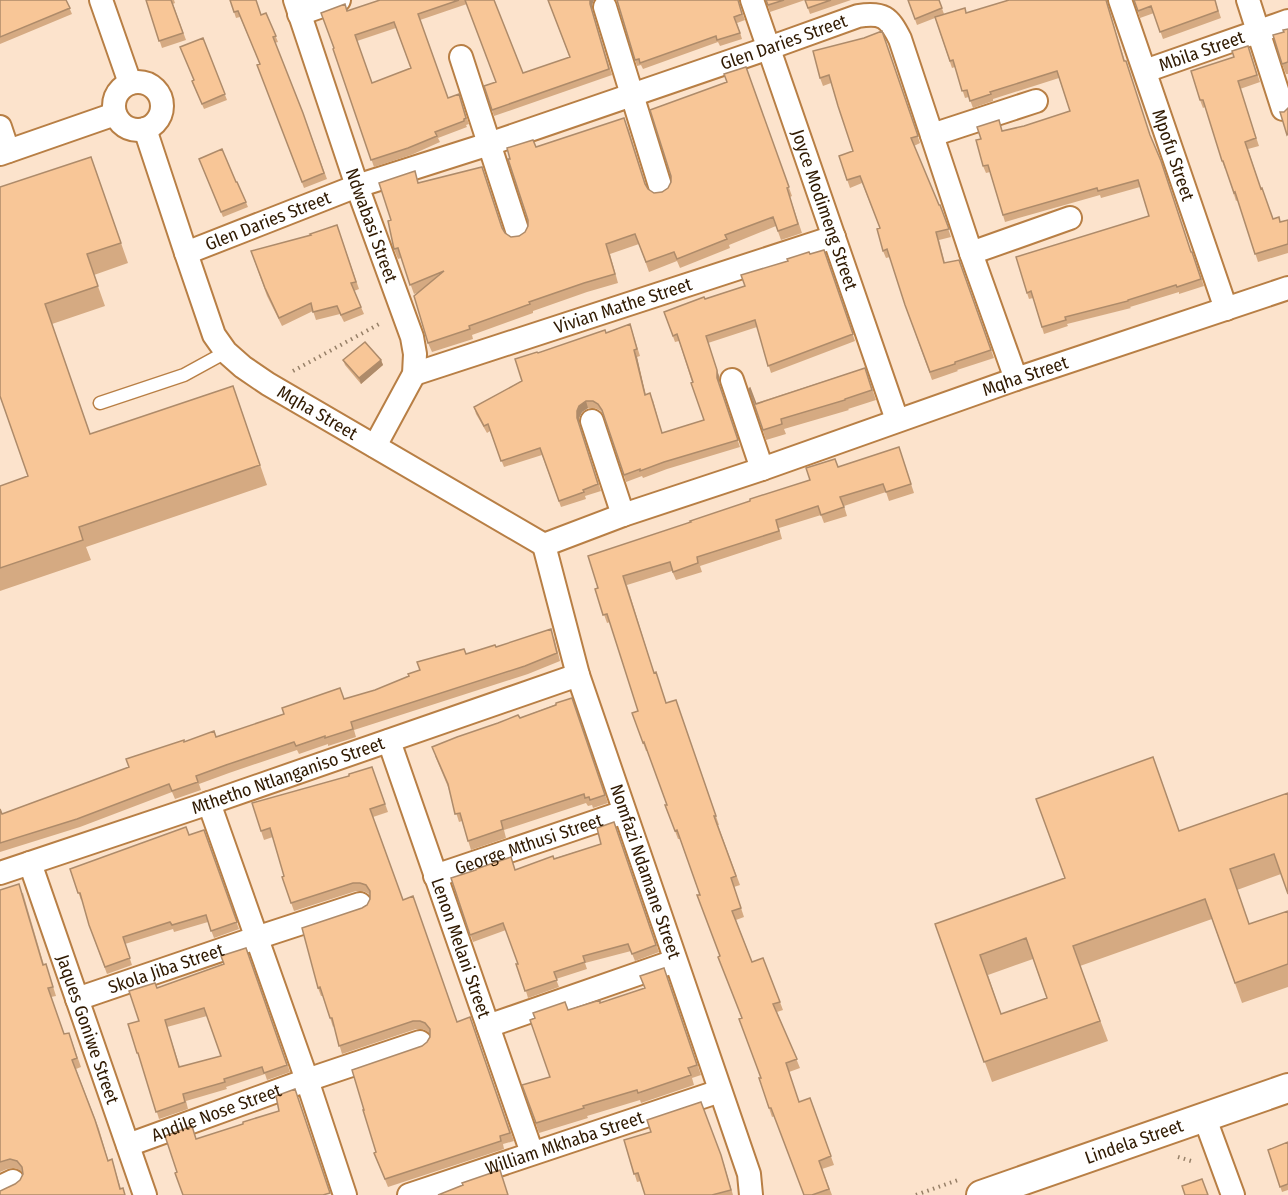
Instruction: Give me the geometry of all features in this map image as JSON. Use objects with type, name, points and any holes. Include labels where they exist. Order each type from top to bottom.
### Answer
[{"type":"street","points":[[101,0],[130,83]]},
{"type":"street","points":[[297,7],[339,0]]},
{"type":"street","name":"Joyce Modimeng Street","points":[[752,0],[897,420]]},
{"type":"street","name":"Mpofu Street","points":[[1120,0],[1226,309]]},
{"type":"street","name":"Mbila Street","points":[[1248,0],[1283,109]]},
{"type":"street","name":"Ndwabasi Street","points":[[297,7],[357,186],[412,337],[415,354],[414,374],[375,446]]},
{"type":"street","points":[[605,7],[661,189]]},
{"type":"street","name":"Glen Daries Street","points":[[186,253],[357,186],[489,144],[858,16],[871,14],[883,16],[893,25],[900,39],[971,253],[1016,379]]},
{"type":"street","name":"Mbila Street","points":[[1145,71],[1288,21]]},
{"type":"street","points":[[461,57],[518,233]]},
{"type":"street","points":[[130,83],[149,84],[161,98],[162,111],[159,117],[156,122],[145,129],[131,129],[124,125],[115,114],[116,95],[130,83]]},
{"type":"street","points":[[932,135],[1036,101]]},
{"type":"street","points":[[0,127],[4,152],[115,114]]},
{"type":"street","name":"Mqha Street","points":[[145,129],[214,335],[226,352],[268,384],[544,545],[623,515],[762,469],[897,420],[1288,288]]},
{"type":"street","points":[[971,253],[1070,218]]},
{"type":"street","name":"Vivian Mathe Street","points":[[414,374],[834,237]]},
{"type":"street","points":[[732,380],[762,469]]},
{"type":"street","points":[[592,421],[623,515]]},
{"type":"street","name":"Nomfazi Ndamane Street","points":[[544,545],[578,675],[749,1174],[751,1195]]},
{"type":"street","name":"Mthetho Ntlanganiso Street","points":[[0,873],[578,675]]},
{"type":"street","name":"Lenon Melani Street","points":[[389,741],[532,1154]]},
{"type":"street","points":[[209,803],[345,1195]]},
{"type":"street","name":"George Mthusi Street","points":[[435,876],[624,812]]},
{"type":"street","name":"Jaques Goniwe Street","points":[[30,863],[145,1195]]},
{"type":"street","name":"Skola Jiba Street","points":[[78,999],[360,904]]},
{"type":"street","points":[[488,1026],[675,961]]},
{"type":"street","name":"Andile Nose Street","points":[[128,1145],[420,1042]]},
{"type":"street","name":"Lindela Street","points":[[981,1195],[1288,1088]]},
{"type":"street","name":"William Mkhaba Street","points":[[409,1195],[720,1091]]},
{"type":"street","points":[[1204,1116],[1233,1195]]},
{"type":"lane","points":[[100,403],[184,375],[226,352]]},
{"type":"path","points":[[268,384],[402,311]]},
{"type":"building","points":[[0,0],[66,0],[70,8],[0,37]]},
{"type":"building","points":[[146,0],[171,0],[183,33],[159,41]]},
{"type":"building","points":[[230,0],[256,0],[261,15],[266,13],[324,173],[302,182],[257,65],[260,64],[238,11],[234,12]]},
{"type":"building","points":[[380,0],[459,0],[418,14],[448,98],[459,94],[466,118],[464,121],[435,132],[437,136],[371,160],[321,13],[345,4],[347,11]],"holes":[[[394,22],[411,68],[372,83],[355,35]]]},
{"type":"building","points":[[465,0],[494,0],[523,73],[570,57],[548,0],[590,0],[609,69],[492,110],[484,86],[496,82]]},
{"type":"building","points":[[617,0],[738,0],[742,14],[734,17],[740,33],[717,40],[716,36],[640,63],[639,59],[635,60]]},
{"type":"building","points":[[766,0],[784,0],[768,5]]},
{"type":"building","points":[[805,0],[831,0],[808,8]]},
{"type":"building","points":[[908,0],[939,0],[942,8],[915,19]]},
{"type":"building","points":[[1009,0],[1106,0],[1124,61],[1126,61],[1201,279],[1065,317],[1066,320],[1042,327],[1031,291],[1027,293],[1016,257],[1149,216],[1138,180],[1098,191],[1097,188],[1003,215],[988,165],[983,166],[976,140],[981,139],[977,127],[999,120],[1002,131],[1070,111],[1057,71],[990,92],[991,94],[970,101],[967,90],[962,91],[953,60],[950,61],[935,17],[965,8],[966,13]]},
{"type":"building","points":[[1134,0],[1215,0],[1218,11],[1160,32],[1151,6],[1138,11]]},
{"type":"building","points":[[1288,29],[1288,62],[1282,64],[1273,35]]},
{"type":"building","points":[[882,31],[918,136],[911,138],[949,229],[936,232],[944,263],[959,260],[991,350],[930,372],[887,249],[883,251],[877,229],[880,228],[860,176],[847,180],[839,156],[853,151],[829,75],[820,78],[813,51]]},
{"type":"building","points":[[203,38],[225,94],[202,104],[180,47]]},
{"type":"building","points":[[1248,46],[1257,75],[1238,81],[1256,138],[1245,142],[1273,219],[1279,217],[1280,222],[1288,220],[1288,244],[1255,254],[1191,71],[1234,57],[1232,51]]},
{"type":"building","points":[[746,67],[789,187],[787,188],[798,224],[778,231],[773,217],[725,235],[727,239],[677,259],[674,252],[646,262],[635,234],[606,244],[615,274],[529,302],[530,304],[469,326],[470,329],[428,343],[414,296],[444,271],[410,285],[398,248],[394,249],[388,221],[391,220],[379,183],[415,171],[418,183],[482,167],[502,228],[511,237],[519,236],[525,232],[528,220],[508,159],[510,159],[507,148],[533,140],[536,147],[624,118],[645,184],[654,193],[662,192],[668,188],[671,176],[650,110],[727,82],[724,74]]},
{"type":"building","points":[[1288,108],[1288,134],[1287,135],[1280,112]]},
{"type":"building","points":[[222,149],[246,202],[221,212],[199,159]]},
{"type":"building","points":[[91,157],[121,243],[87,254],[98,286],[45,304],[90,434],[233,386],[260,465],[79,527],[83,540],[0,568],[0,486],[28,476],[0,396],[0,187]]},
{"type":"building","points":[[337,225],[356,282],[351,283],[361,307],[341,315],[337,306],[313,312],[311,303],[279,318],[251,251],[311,235]]},
{"type":"building","points":[[824,250],[853,334],[768,366],[755,320],[706,336],[717,370],[717,378],[738,440],[624,475],[602,410],[593,401],[586,401],[579,406],[577,418],[598,484],[559,501],[540,448],[501,461],[488,424],[484,426],[474,407],[522,381],[515,359],[630,324],[645,395],[650,393],[662,433],[704,420],[677,334],[673,336],[664,312],[704,297],[705,299],[745,286],[741,275],[809,252],[810,254]]},
{"type":"building","points":[[365,342],[381,360],[359,378],[343,360]]},
{"type":"building","points":[[865,368],[872,390],[781,419],[782,424],[763,430],[750,388],[756,404]]},
{"type":"building","points":[[899,447],[911,484],[886,492],[883,484],[840,497],[844,507],[821,515],[818,506],[776,520],[779,531],[697,557],[698,563],[673,572],[670,562],[623,576],[666,703],[676,700],[736,876],[731,878],[741,908],[732,911],[752,962],[763,958],[780,1002],[773,1004],[797,1059],[786,1063],[799,1102],[810,1098],[831,1156],[819,1161],[829,1189],[812,1195],[804,1195],[771,1108],[769,1108],[759,1078],[761,1078],[739,1019],[742,1018],[697,895],[700,895],[632,713],[638,711],[607,614],[603,615],[595,589],[598,588],[588,556],[810,480],[806,468],[835,459],[838,467]]},
{"type":"building","points":[[551,629],[557,653],[525,666],[351,722],[353,729],[296,746],[294,742],[226,765],[196,776],[198,782],[172,791],[169,784],[77,819],[0,843],[0,809],[2,814],[129,767],[126,759],[214,731],[216,737],[284,714],[282,708],[340,688],[344,699],[375,690],[420,670],[417,662],[464,649],[466,654],[495,645],[496,647]]},
{"type":"building","points":[[572,698],[605,795],[590,800],[589,797],[585,798],[584,794],[501,821],[503,829],[468,841],[460,813],[455,814],[448,784],[432,747]]},
{"type":"building","points":[[1153,757],[1179,831],[1288,793],[1288,894],[1274,854],[1230,869],[1249,924],[1288,911],[1288,964],[1235,983],[1205,899],[1073,946],[1100,1021],[984,1062],[935,924],[1065,878],[1036,799]],"holes":[[[1026,938],[1047,998],[1001,1014],[980,955]]]},
{"type":"building","points":[[372,767],[385,804],[370,809],[403,900],[413,896],[457,1022],[470,1017],[510,1133],[500,1136],[501,1141],[385,1179],[374,1153],[376,1152],[352,1070],[422,1046],[430,1037],[430,1029],[425,1023],[413,1021],[339,1046],[332,1018],[330,1018],[320,987],[318,988],[302,928],[362,908],[370,899],[370,891],[366,885],[353,883],[291,903],[270,828],[261,831],[252,803],[349,776],[349,774]]},
{"type":"building","points":[[614,822],[656,945],[632,954],[628,944],[583,956],[585,962],[554,972],[557,980],[525,991],[503,923],[470,935],[451,878],[511,857],[515,870],[553,856],[554,859],[601,844],[597,828]]},
{"type":"building","points":[[186,827],[189,835],[204,830],[237,922],[211,931],[206,915],[172,925],[170,922],[123,937],[130,958],[105,967],[70,869]]},
{"type":"building","points":[[19,884],[43,965],[46,964],[53,987],[48,988],[64,1034],[69,1033],[77,1058],[72,1060],[108,1161],[112,1159],[120,1189],[123,1188],[125,1195],[0,1195],[0,1191],[15,1184],[23,1174],[22,1167],[17,1161],[10,1159],[0,1162],[0,890]]},
{"type":"building","points":[[246,948],[287,1065],[264,1073],[262,1067],[224,1079],[225,1082],[183,1094],[185,1102],[156,1112],[128,1024],[139,1021],[129,991],[155,983],[157,988],[224,964],[221,956]],"holes":[[[204,1008],[221,1056],[179,1067],[165,1020]]]},
{"type":"building","points":[[664,968],[697,1065],[688,1068],[691,1075],[638,1093],[637,1090],[583,1106],[584,1108],[536,1123],[522,1085],[550,1077],[530,1020],[535,1018],[533,1013],[565,1002],[568,1010],[600,1000],[600,1003],[645,988],[640,976]]},
{"type":"building","points":[[295,1089],[330,1193],[323,1195],[183,1195],[165,1136],[192,1126],[196,1139],[279,1111],[276,1096]]},
{"type":"building","points":[[701,1102],[721,1155],[731,1190],[712,1195],[645,1195],[638,1173],[634,1174],[624,1140],[651,1132],[647,1120]]},
{"type":"building","points":[[1288,1142],[1288,1184],[1280,1187],[1268,1150]]},
{"type":"building","points":[[500,1170],[508,1195],[438,1195],[463,1185],[462,1183]]},
{"type":"building","points":[[1202,1179],[1208,1195],[1185,1195],[1182,1186]]}]
